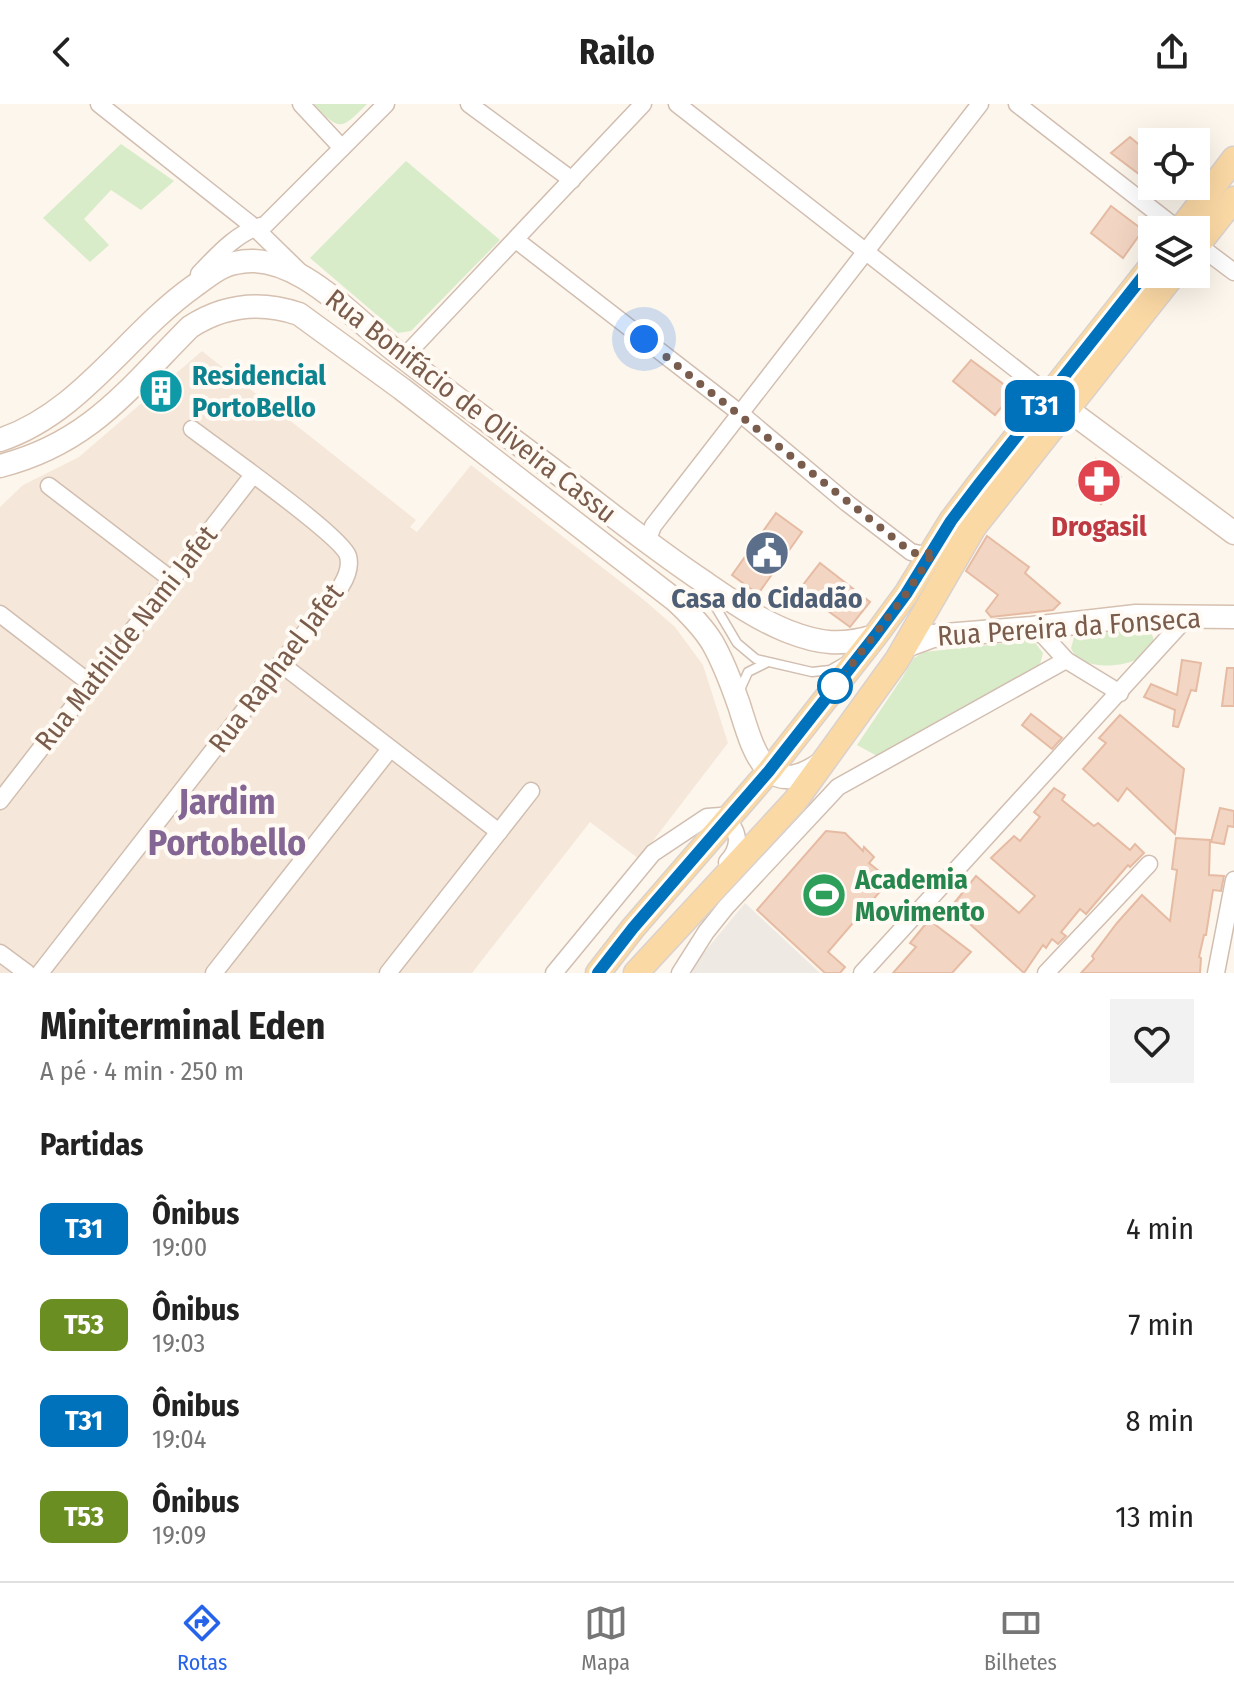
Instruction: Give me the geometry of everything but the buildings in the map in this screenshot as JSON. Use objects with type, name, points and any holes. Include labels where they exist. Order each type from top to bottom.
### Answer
[{"type":"main road","points":[[1201,216],[1234,159]]},
{"type":"main road","points":[[1210,219],[1234,199]]},
{"type":"main road","points":[[0,440],[36,423],[65,404],[176,300],[220,268],[236,262],[259,261],[277,264],[310,281]]},
{"type":"main road","name":"Rua Bonifácio de Oliveira Cassu","points":[[310,281],[404,357],[647,542],[739,606],[789,632],[837,644],[875,636]]},
{"type":"main road","points":[[636,973],[795,801],[823,763],[906,646],[974,527],[1138,285]]},
{"type":"main road","points":[[1145,311],[1151,288]]},
{"type":"main road","points":[[598,973],[769,771],[875,636],[979,484],[1145,311],[1163,288]]},
{"type":"main road","name":"Rua Bonifácio de Oliveira Cassu","points":[[131,390],[190,327],[217,313],[249,306],[288,311],[307,318],[652,582],[694,618],[712,643],[757,756],[769,771]]},
{"type":"main road","points":[[0,466],[50,448],[92,424],[131,390],[126,366],[145,341],[149,325]]},
{"type":"main road","points":[[320,327],[336,332],[375,356],[391,359],[404,357]]},
{"type":"main road","points":[[1058,402],[1234,533]]},
{"type":"main road","points":[[647,542],[647,566],[652,582]]},
{"type":"main road","points":[[1192,615],[1234,602]]},
{"type":"main road","name":"Rua Pereira da Fonseca","points":[[906,646],[933,636],[1136,616],[1234,617]]},
{"type":"main road","points":[[769,771],[794,778],[807,774],[823,763]]},
{"type":"street","name":"Rua Bonifácio de Oliveira Cassu","points":[[99,104],[254,227],[310,281]]},
{"type":"street","points":[[301,104],[342,148]]},
{"type":"street","points":[[176,300],[223,250],[254,227],[265,225],[386,104]]},
{"type":"street","points":[[469,104],[572,180]]},
{"type":"street","points":[[404,357],[643,104]]},
{"type":"street","points":[[677,104],[1058,402]]},
{"type":"street","points":[[647,542],[653,526],[980,104]]},
{"type":"street","points":[[1017,104],[1160,216]]},
{"type":"street","points":[[516,240],[741,414],[911,552],[924,555],[934,551]]},
{"type":"street","points":[[1210,254],[1234,272]]},
{"type":"street","name":"Rua Raphael Jafet","points":[[40,973],[348,574],[348,557],[329,533],[192,429]]},
{"type":"street","name":"Rua Mathilde Nami Jafet","points":[[3,792],[253,475]]},
{"type":"street","points":[[49,486],[172,580]]},
{"type":"street","points":[[0,614],[91,684]]},
{"type":"street","points":[[862,973],[1192,615]]},
{"type":"street","points":[[1032,628],[1066,660],[1120,693]]},
{"type":"street","points":[[680,973],[726,907],[838,787],[1066,660]]},
{"type":"street","points":[[281,664],[499,832]]},
{"type":"street","points":[[214,973],[390,749]]},
{"type":"street","points":[[388,973],[531,791]]},
{"type":"street","points":[[554,973],[653,853],[707,817],[715,815],[727,820],[736,834],[737,848],[698,892],[690,913]]},
{"type":"street","points":[[1046,973],[1149,864]]},
{"type":"street","points":[[1216,973],[1234,880]]},
{"type":"street","points":[[0,953],[27,973]]},
{"type":"lane","points":[[682,567],[718,607],[737,643],[756,659],[767,663],[812,672],[830,670],[875,636]]},
{"type":"lane","points":[[737,701],[748,672],[767,663]]},
{"type":"shaded area","name":"Residencial PortoBello","points":[[202,351],[416,520],[410,527],[417,532],[471,465],[644,600],[675,627],[703,665],[728,743],[639,859],[590,822],[472,973],[0,973],[0,507],[23,485],[79,457]]},
{"type":"shaded area","points":[[745,903],[820,973],[692,973],[697,961]]},
{"type":"green space","points":[[314,104],[367,104],[346,123],[340,124]]},
{"type":"green space","points":[[121,144],[174,181],[141,210],[111,190],[84,219],[109,245],[90,262],[43,218]]},
{"type":"green space","points":[[406,161],[500,240],[411,331],[398,333],[310,258]]},
{"type":"green space","points":[[1145,626],[1153,638],[1151,649],[1127,663],[1093,664],[1079,658],[1071,648],[1076,631]]},
{"type":"green space","points":[[1033,640],[1043,653],[1039,668],[879,757],[857,745],[914,658],[924,652]]},
{"type":"bus line","name":"T31","points":[[598,973],[769,771],[875,636],[906,594],[951,521],[1138,283]]},
{"type":"place","name":"Residencial PortoBello","points":[[161,391]]},
{"type":"place","name":"Drogasil","points":[[1099,481]]},
{"type":"place","name":"Casa do Cidadão","points":[[767,553]]},
{"type":"place","name":"Academia Movimento","points":[[824,895]]},
{"type":"district","name":"Jardim Portobello","points":[[227,822]]},
{"type":"route","points":[[644,339],[911,552],[924,555],[934,551],[906,594],[835,686]]}]
